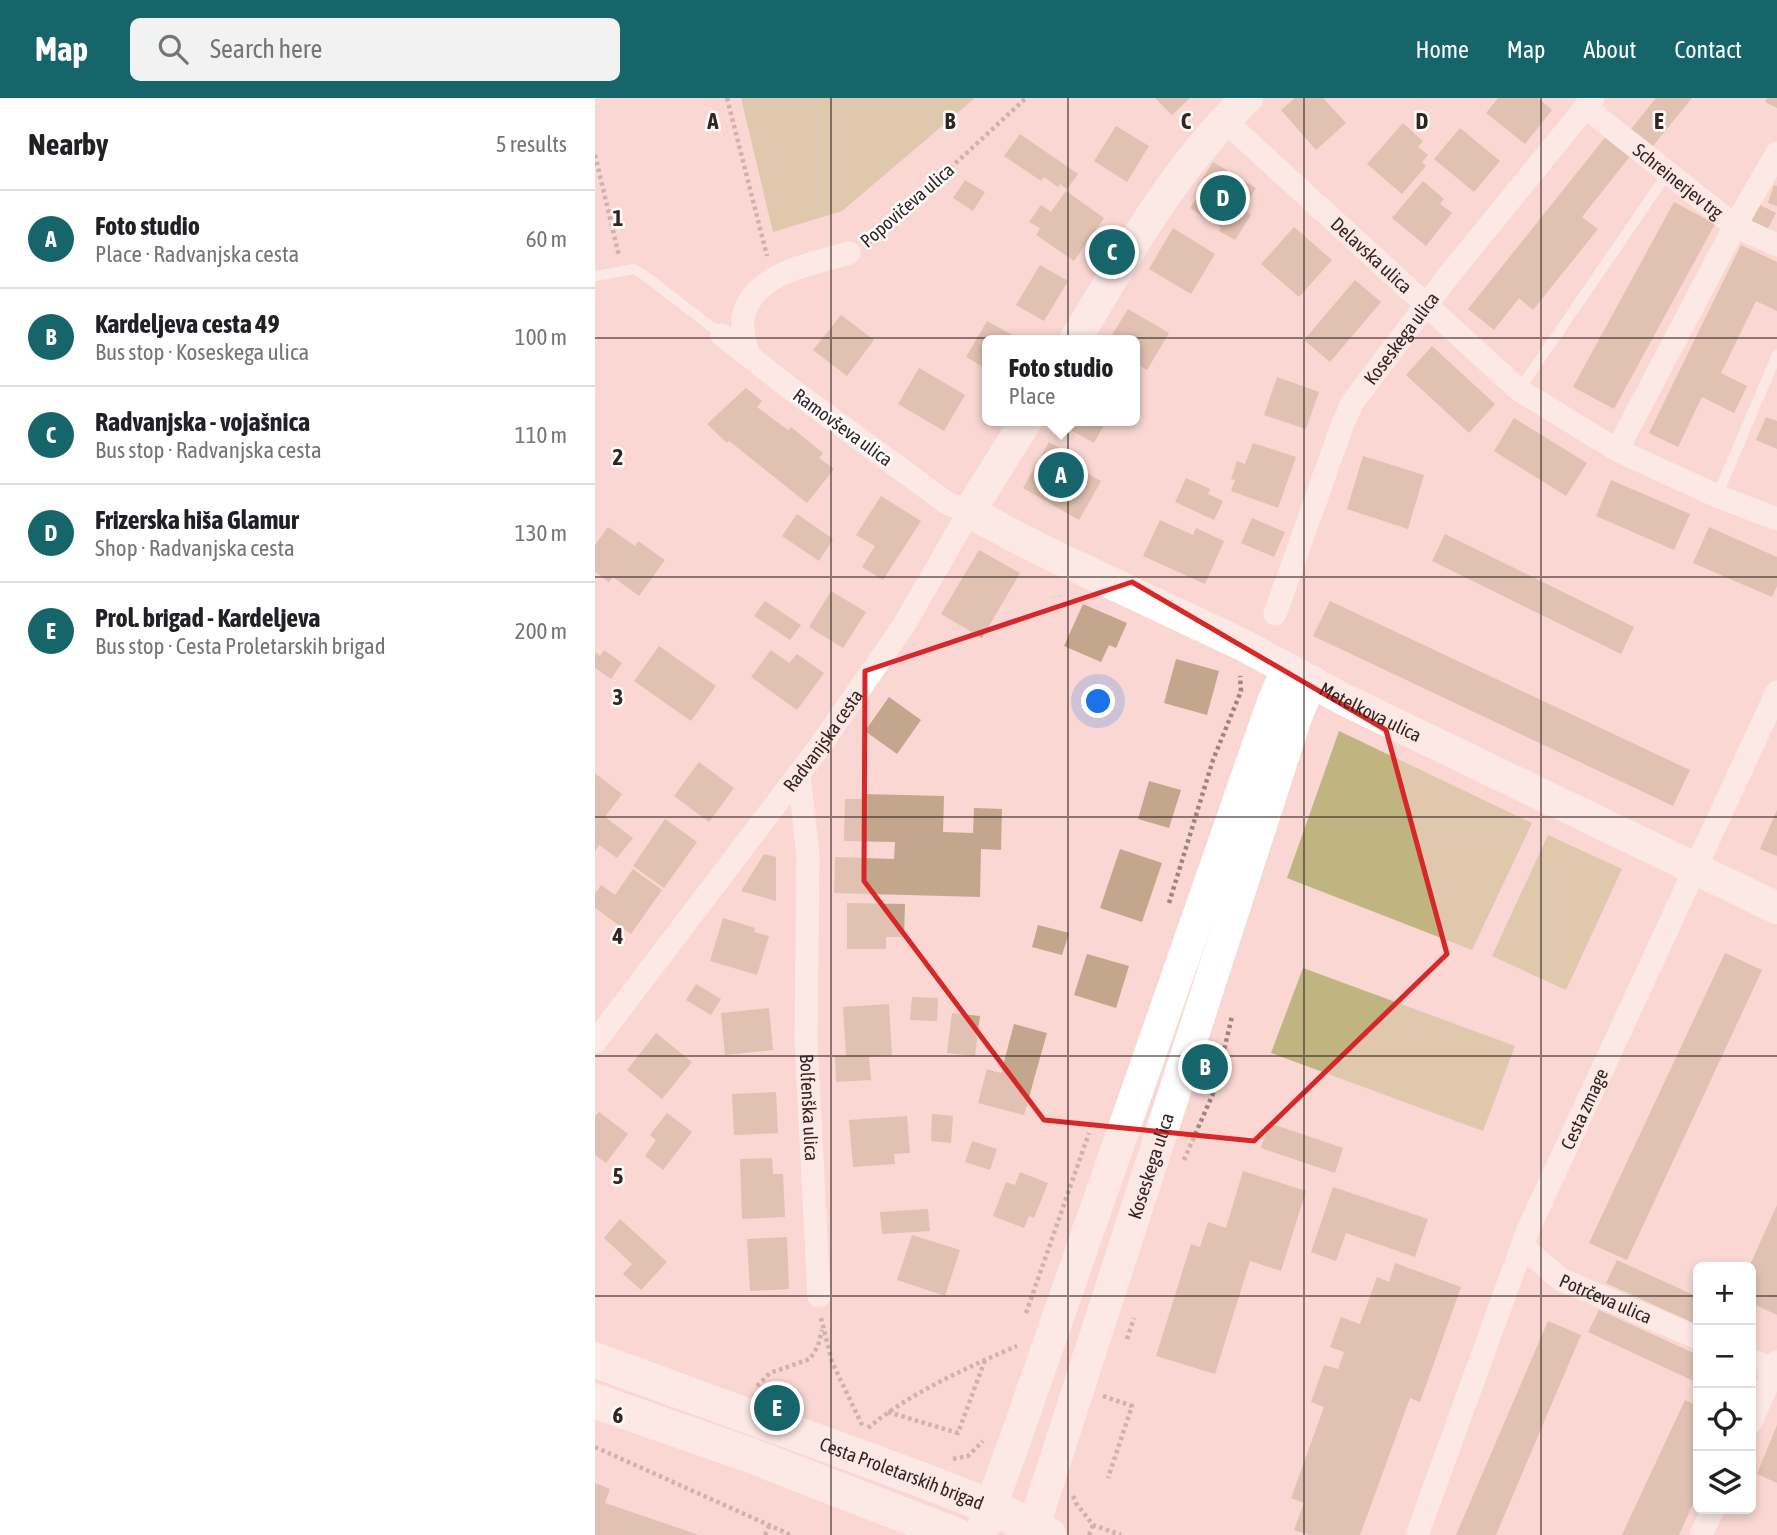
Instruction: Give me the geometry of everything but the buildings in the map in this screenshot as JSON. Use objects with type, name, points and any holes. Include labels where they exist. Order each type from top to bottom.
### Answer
[{"type":"main road","name":"Cesta Proletarskih brigad","points":[[595,1360],[856,1455],[984,1521],[1037,1533]]},
{"type":"main road","name":"Cesta Proletarskih brigad","points":[[595,1401],[752,1456],[955,1535]]},
{"type":"street","points":[[1078,335],[1166,194],[1209,136],[1247,98]]},
{"type":"street","name":"Schreinerjev trg","points":[[1589,103],[1667,174],[1735,226],[1777,246]]},
{"type":"street","name":"Koseskega ulica","points":[[1275,614],[1352,402],[1449,275],[1589,103]]},
{"type":"street","name":"Delavska ulica","points":[[1224,120],[1520,390],[1617,450],[1717,496],[1777,519]]},
{"type":"street","points":[[1617,450],[1735,226],[1777,153]]},
{"type":"street","name":"Popovičeva ulica","points":[[748,355],[742,327],[744,314],[755,294],[776,276],[849,253]]},
{"type":"street","name":"Ramovševa ulica","points":[[722,335],[947,503],[969,512]]},
{"type":"street","name":"Radvanjska cesta","points":[[595,1042],[799,776],[904,625],[969,512],[1023,426]]},
{"type":"street","name":"Metelkova ulica","points":[[969,512],[1357,706],[1777,908]]},
{"type":"street","name":"Koseskega ulica","points":[[984,1521],[1014,1443],[1272,705],[1299,675]]},
{"type":"street","name":"Koseskega ulica","points":[[1037,1533],[1056,1462],[1292,730],[1299,675]]},
{"type":"street","name":"Cesta zmage","points":[[1419,1534],[1523,1246],[1777,692]]},
{"type":"street","name":"Bolfenška ulica","points":[[799,776],[808,855],[806,1041],[819,1296]]},
{"type":"street","name":"Potrčeva ulica","points":[[1523,1246],[1560,1279],[1693,1336]]},
{"type":"street","points":[[1756,1361],[1775,1366],[1756,1410]]},
{"type":"street","points":[[1701,1535],[1711,1514]]},
{"type":"lane","points":[[1520,390],[1667,174]]},
{"type":"lane","points":[[595,276],[634,269],[722,335]]},
{"type":"lane","points":[[1717,496],[1777,355]]},
{"type":"path","points":[[727,98],[764,248],[776,276]]},
{"type":"path","name":"Popovičeva ulica","points":[[849,253],[868,245],[1026,98]]},
{"type":"path","points":[[595,155],[622,270]]},
{"type":"path","points":[[1167,912],[1213,760],[1241,691],[1239,673]]},
{"type":"path","points":[[1024,1321],[1090,1129]]},
{"type":"path","points":[[819,1296],[823,1329],[832,1362],[865,1431]]},
{"type":"path","points":[[757,1386],[770,1373],[810,1359],[818,1346],[823,1329]]},
{"type":"path","points":[[1014,1357],[1020,1334]]},
{"type":"path","points":[[865,1431],[887,1411],[1017,1346]]},
{"type":"path","points":[[887,1411],[958,1433],[985,1360]]},
{"type":"path","points":[[744,1383],[769,1391]]},
{"type":"path","points":[[1102,1396],[1132,1406],[1108,1478]]},
{"type":"path","points":[[853,1426],[877,1436]]},
{"type":"path","points":[[947,1460],[968,1456],[989,1434],[1014,1443]]},
{"type":"path","points":[[595,1447],[791,1535]]},
{"type":"path","points":[[1056,1462],[1074,1469],[1073,1498],[1093,1525],[1121,1535]]},
{"type":"path","points":[[1089,1535],[1093,1525]]},
{"type":"path","points":[[765,1535],[769,1526]]},
{"type":"highlighted area","points":[[1132,582],[1386,730],[1447,954],[1254,1141],[1044,1120],[864,881],[865,671]]},
{"type":"shaded area","points":[[741,98],[975,98],[842,211],[773,232]]},
{"type":"shaded area","points":[[1339,731],[1532,823],[1472,950],[1287,878]]},
{"type":"shaded area","points":[[1548,835],[1622,869],[1566,990],[1492,956]]},
{"type":"shaded area","points":[[1303,968],[1515,1046],[1483,1131],[1271,1053]]},
{"type":"place","name":"Frizerska hiša Glamur","points":[[1223,198]]},
{"type":"place","name":"Radvanjska - vojašnica","points":[[1112,252]]},
{"type":"place","name":"Foto studio","points":[[1061,475]]},
{"type":"place","name":"Kardeljeva cesta 49","points":[[1205,1067]]},
{"type":"place","name":"Prol. brigad - Kardeljeva","points":[[777,1408]]}]
